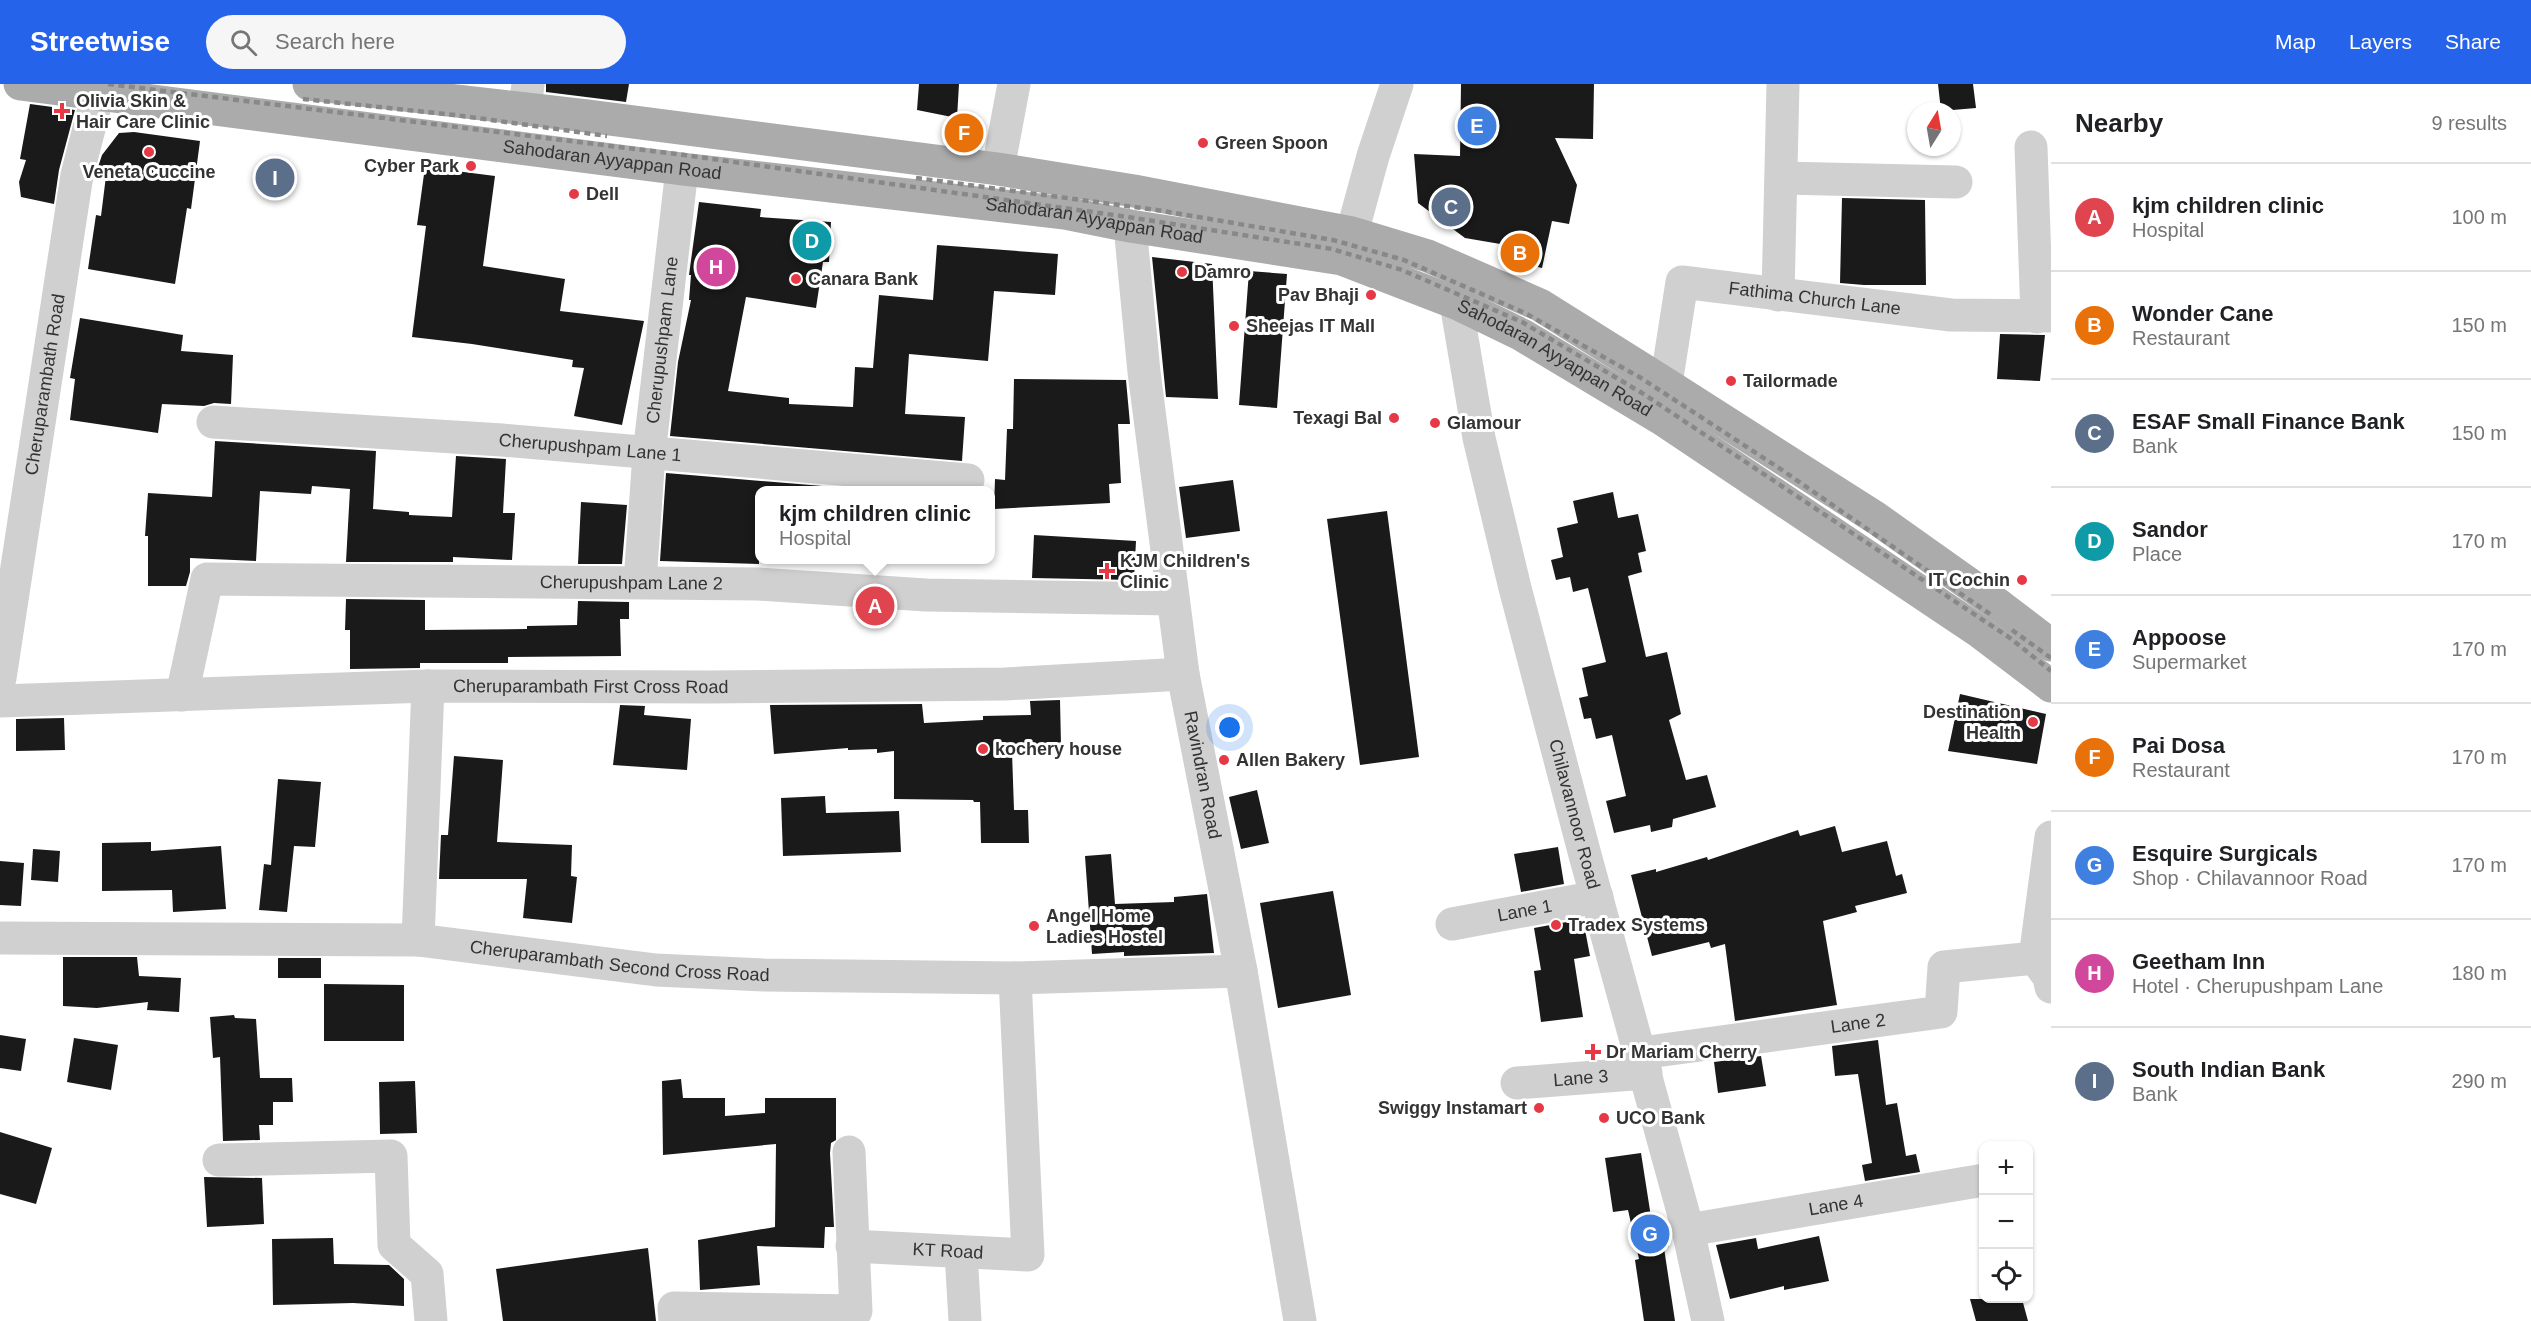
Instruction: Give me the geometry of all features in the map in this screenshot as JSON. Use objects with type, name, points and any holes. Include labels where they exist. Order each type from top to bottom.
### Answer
[{"type":"main road","name":"Sahodaran Ayyappan Road","points":[[20,84],[682,169],[1065,213],[1130,226],[1347,246],[1428,256],[1540,305],[1876,518],[2051,645]]},
{"type":"main road","name":"Sahodaran Ayyappan Road","points":[[309,84],[526,96],[998,169],[1134,191],[1347,246],[1455,303],[1522,335],[1691,438],[1980,632],[2051,686]]},
{"type":"main road","points":[[340,125],[346,86]]},
{"type":"street","points":[[998,169],[1014,84]]},
{"type":"street","points":[[1347,246],[1397,84]]},
{"type":"street","points":[[1778,296],[1783,84]]},
{"type":"street","name":"Cheruparambath Road","points":[[0,678],[77,175],[98,94]]},
{"type":"street","points":[[2031,147],[2044,317]]},
{"type":"street","name":"Cherupushpam Lane","points":[[640,582],[648,453],[682,169]]},
{"type":"street","points":[[1782,178],[1956,182]]},
{"type":"street","name":"Ravindran Road","points":[[1130,226],[1144,372],[1183,674],[1241,971],[1300,1321]]},
{"type":"street","name":"Fathima Church Lane","points":[[1666,384],[1682,282],[1778,296],[1951,315],[2044,317]]},
{"type":"street","name":"Chilavannoor Road","points":[[1455,303],[1479,438],[1515,588],[1688,1230],[1708,1321]]},
{"type":"street","name":"Cherupushpam Lane 1","points":[[213,422],[502,440],[968,480]]},
{"type":"street","name":"Cherupushpam Lane 2","points":[[182,694],[207,579],[758,584],[926,595],[1173,599]]},
{"type":"street","name":"Cheruparambath First Cross Road","points":[[0,701],[428,686],[676,688],[1005,684],[1183,674]]},
{"type":"street","points":[[418,940],[428,686]]},
{"type":"street","points":[[2051,837],[2035,958],[2049,977],[2051,987]]},
{"type":"street","name":"Lane 1","points":[[1452,924],[1597,897]]},
{"type":"street","name":"Cheruparambath Second Cross Road","points":[[0,938],[418,940],[656,970],[764,975],[1015,978],[1241,971]]},
{"type":"street","name":"Lane 2","points":[[1644,1063],[1941,1012],[1944,967],[2035,958]]},
{"type":"street","name":"KT Road","points":[[852,1246],[1028,1255],[1015,978]]},
{"type":"street","name":"Lane 3","points":[[1517,1083],[1644,1063]]},
{"type":"street","points":[[675,1321],[674,1308],[856,1311],[849,1152]]},
{"type":"street","points":[[219,1160],[391,1156],[394,1245],[427,1274],[431,1321]]},
{"type":"street","name":"Lane 4","points":[[1688,1230],[1979,1181]]},
{"type":"street","points":[[962,1252],[965,1321]]},
{"type":"building","points":[[546,84],[629,84],[626,102],[546,92]]},
{"type":"building","points":[[919,84],[959,84],[957,118],[917,110]]},
{"type":"building","points":[[1461,84],[1594,84],[1593,139],[1555,138],[1577,185],[1569,224],[1552,221],[1542,268],[1509,260],[1512,246],[1465,238],[1418,203],[1414,154],[1460,156]]},
{"type":"building","points":[[1938,84],[1973,84],[1976,108],[1961,109],[1961,102],[1940,102]]},
{"type":"building","points":[[30,104],[75,110],[59,170],[54,204],[21,197],[19,182],[26,160],[20,159]]},
{"type":"building","points":[[134,132],[200,141],[191,209],[187,208],[175,284],[88,269],[96,215],[101,216],[107,168],[98,167],[102,155],[119,133]]},
{"type":"building","points":[[425,167],[495,176],[483,266],[565,279],[560,311],[644,321],[622,425],[574,416],[584,368],[572,367],[573,360],[412,337],[426,226],[417,225]]},
{"type":"building","points":[[1842,198],[1925,200],[1926,285],[1840,283]]},
{"type":"building","points":[[699,202],[761,209],[760,217],[831,222],[829,262],[823,262],[816,308],[746,297],[728,391],[789,398],[789,404],[853,407],[855,367],[873,368],[879,295],[933,300],[937,245],[1058,254],[1055,295],[994,291],[988,361],[909,354],[905,414],[965,417],[962,461],[670,436],[678,362],[691,300],[689,300],[691,275],[689,275]]},
{"type":"building","points":[[1152,257],[1212,264],[1218,399],[1166,397]]},
{"type":"building","points":[[1249,271],[1287,274],[1277,408],[1239,405]]},
{"type":"building","points":[[80,318],[183,335],[181,351],[233,355],[231,404],[214,403],[204,406],[162,404],[158,433],[70,420],[75,379],[70,378]]},
{"type":"building","points":[[2000,334],[2045,335],[2040,381],[1997,379]]},
{"type":"building","points":[[1014,379],[1126,380],[1130,424],[1118,424],[1121,483],[1109,484],[1110,503],[995,509],[995,479],[1005,480],[1007,429],[1013,429]]},
{"type":"building","points":[[215,441],[376,451],[373,509],[409,512],[409,515],[452,517],[456,456],[506,459],[503,513],[515,513],[512,560],[453,557],[453,562],[346,562],[350,489],[312,486],[311,494],[260,491],[256,561],[190,558],[190,572],[186,586],[148,586],[148,536],[145,536],[148,493],[212,497]]},
{"type":"building","points":[[666,473],[823,486],[755,486],[755,564],[660,561]]},
{"type":"building","points":[[1233,480],[1240,531],[1186,538],[1179,487]]},
{"type":"building","points":[[1613,492],[1618,518],[1638,514],[1646,551],[1638,553],[1642,572],[1628,576],[1646,657],[1667,652],[1681,714],[1669,720],[1686,780],[1707,775],[1716,807],[1673,819],[1672,827],[1651,832],[1650,825],[1614,833],[1606,801],[1626,796],[1612,735],[1596,739],[1591,718],[1584,719],[1579,698],[1588,696],[1582,668],[1606,662],[1588,588],[1573,592],[1570,577],[1556,580],[1551,560],[1563,557],[1557,528],[1578,523],[1573,501]]},
{"type":"building","points":[[581,502],[627,505],[622,564],[578,564]]},
{"type":"building","points":[[1387,511],[1419,757],[1360,765],[1327,519]]},
{"type":"building","points":[[1034,535],[1136,541],[1134,580],[1032,578]]},
{"type":"building","points":[[346,599],[425,600],[425,630],[527,629],[527,626],[577,625],[578,601],[629,602],[629,619],[620,619],[621,656],[508,657],[508,663],[420,663],[420,668],[350,669],[350,630],[345,630]]},
{"type":"building","points":[[1960,694],[2046,714],[2037,764],[1948,751]]},
{"type":"building","points":[[1060,700],[1061,745],[1021,745],[1021,751],[1012,752],[1014,810],[1028,810],[1029,843],[981,843],[980,802],[894,799],[894,751],[877,753],[877,749],[848,750],[848,748],[774,754],[770,705],[922,704],[924,723],[983,720],[983,716],[1031,715],[1030,701]]},
{"type":"building","points":[[620,705],[645,706],[644,715],[691,719],[687,770],[613,765]]},
{"type":"building","points":[[64,718],[65,750],[16,751],[16,719]]},
{"type":"building","points":[[454,756],[503,760],[497,842],[572,845],[571,876],[577,877],[572,923],[523,918],[527,879],[439,879],[441,835],[448,835]]},
{"type":"building","points":[[278,779],[321,782],[315,847],[294,846],[287,912],[259,910],[264,864],[271,865]]},
{"type":"building","points":[[1257,790],[1269,843],[1241,849],[1229,797]]},
{"type":"building","points":[[825,796],[826,813],[899,811],[901,852],[783,856],[781,798]]},
{"type":"building","points":[[1835,826],[1842,852],[1887,841],[1896,876],[1902,874],[1907,893],[1855,906],[1857,912],[1823,921],[1837,1005],[1735,1021],[1725,944],[1711,948],[1709,942],[1652,956],[1631,875],[1656,869],[1656,872],[1707,857],[1708,860],[1798,830],[1800,836]]},
{"type":"building","points":[[151,842],[151,851],[221,846],[226,909],[173,912],[172,890],[102,891],[102,843]]},
{"type":"building","points":[[1558,847],[1564,884],[1521,892],[1514,854]]},
{"type":"building","points":[[33,849],[60,851],[58,882],[31,880]]},
{"type":"building","points":[[1111,854],[1115,904],[1174,902],[1174,897],[1207,894],[1214,953],[1124,956],[1124,952],[1092,954],[1085,856]]},
{"type":"building","points":[[0,861],[24,863],[21,906],[0,905]]},
{"type":"building","points":[[1333,891],[1351,995],[1278,1008],[1260,903]]},
{"type":"building","points":[[1583,919],[1590,956],[1574,959],[1583,1017],[1541,1022],[1534,971],[1541,970],[1534,928]]},
{"type":"building","points":[[63,957],[137,957],[139,976],[181,978],[179,1012],[147,1010],[148,1002],[97,1008],[63,1006]]},
{"type":"building","points":[[278,958],[321,958],[321,978],[278,978]]},
{"type":"building","points":[[324,984],[404,985],[404,1041],[324,1041]]},
{"type":"building","points":[[234,1015],[235,1018],[256,1019],[260,1078],[292,1078],[293,1102],[273,1102],[273,1125],[259,1125],[260,1140],[223,1141],[220,1057],[213,1058],[210,1017]]},
{"type":"building","points":[[0,1035],[26,1039],[21,1071],[0,1068]]},
{"type":"building","points":[[74,1038],[118,1045],[111,1090],[67,1082]]},
{"type":"building","points":[[1878,1040],[1886,1105],[1897,1103],[1906,1156],[1916,1154],[1920,1172],[1865,1181],[1862,1165],[1872,1163],[1858,1074],[1835,1076],[1832,1046]]},
{"type":"building","points":[[1761,1056],[1766,1086],[1718,1093],[1714,1062]]},
{"type":"building","points":[[681,1079],[683,1098],[725,1098],[725,1116],[765,1113],[765,1098],[836,1098],[836,1140],[831,1143],[830,1153],[834,1227],[825,1227],[824,1248],[757,1246],[760,1285],[700,1290],[698,1240],[775,1227],[776,1144],[663,1155],[662,1081]]},
{"type":"building","points":[[415,1081],[417,1133],[380,1134],[379,1082]]},
{"type":"building","points":[[0,1132],[52,1148],[36,1204],[0,1194]]},
{"type":"building","points":[[1641,1153],[1651,1217],[1661,1215],[1669,1247],[1664,1248],[1675,1321],[1644,1321],[1635,1260],[1639,1259],[1628,1210],[1613,1212],[1605,1158]]},
{"type":"building","points":[[204,1177],[262,1178],[264,1224],[207,1227]]},
{"type":"building","points":[[1819,1236],[1829,1281],[1784,1290],[1784,1286],[1730,1299],[1716,1245],[1756,1238],[1758,1249]]},
{"type":"building","points":[[333,1238],[334,1264],[389,1265],[404,1279],[404,1306],[353,1303],[273,1305],[272,1239]]},
{"type":"building","points":[[648,1248],[656,1321],[503,1321],[496,1269]]},
{"type":"building","points":[[1970,1299],[1979,1299],[1979,1303],[2023,1303],[2028,1321],[1976,1321]]},
{"type":"railway","points":[[108,84],[684,155],[1128,217],[1332,249],[1402,270],[1522,322],[1642,393],[2010,638],[2051,671]]},
{"type":"railway","points":[[303,99],[455,115],[607,136]]},
{"type":"railway","points":[[916,178],[1157,210],[1333,240],[1404,260],[1525,313],[1641,378],[1779,468],[1990,614]]},
{"type":"railway","points":[[2012,630],[2051,658]]},
{"type":"place","name":"Olivia Skin & Hair Care Clinic","points":[[62,111]]},
{"type":"place","name":"Appoose","points":[[1477,126]]},
{"type":"place","name":"Pai Dosa","points":[[964,133]]},
{"type":"place","name":"Green Spoon","points":[[1203,143]]},
{"type":"place","name":"Veneta Cuccine","points":[[149,152]]},
{"type":"place","name":"Cyber Park","points":[[471,166]]},
{"type":"place","name":"South Indian Bank","points":[[275,178]]},
{"type":"place","name":"Dell","points":[[574,194]]},
{"type":"place","name":"ESAF Small Finance Bank","points":[[1451,207]]},
{"type":"place","name":"Sandor","points":[[812,241]]},
{"type":"place","name":"Wonder Cane","points":[[1520,253]]},
{"type":"place","name":"Geetham Inn","points":[[716,267]]},
{"type":"place","name":"Damro","points":[[1182,272]]},
{"type":"place","name":"Canara Bank","points":[[796,279]]},
{"type":"place","name":"Pav Bhaji","points":[[1371,295]]},
{"type":"place","name":"Sheejas IT Mall","points":[[1234,326]]},
{"type":"place","name":"Tailormade","points":[[1731,381]]},
{"type":"place","name":"Texagi Bal","points":[[1394,418]]},
{"type":"place","name":"Glamour","points":[[1435,423]]},
{"type":"place","name":"KJM Children's Clinic","points":[[1107,571]]},
{"type":"place","name":"IT Cochin","points":[[2022,580]]},
{"type":"place","name":"kjm children clinic","points":[[875,606]]},
{"type":"place","name":"Destination Health","points":[[2033,722]]},
{"type":"place","name":"kochery house","points":[[983,749]]},
{"type":"place","name":"Allen Bakery","points":[[1224,760]]},
{"type":"place","name":"Tradex Systems","points":[[1556,925]]},
{"type":"place","name":"Angel Home Ladies Hostel","points":[[1034,926]]},
{"type":"place","name":"Dr Mariam Cherry","points":[[1593,1052]]},
{"type":"place","name":"Swiggy Instamart","points":[[1539,1108]]},
{"type":"place","name":"UCO Bank","points":[[1604,1118]]},
{"type":"place","name":"Esquire Surgicals","points":[[1650,1234]]}]
